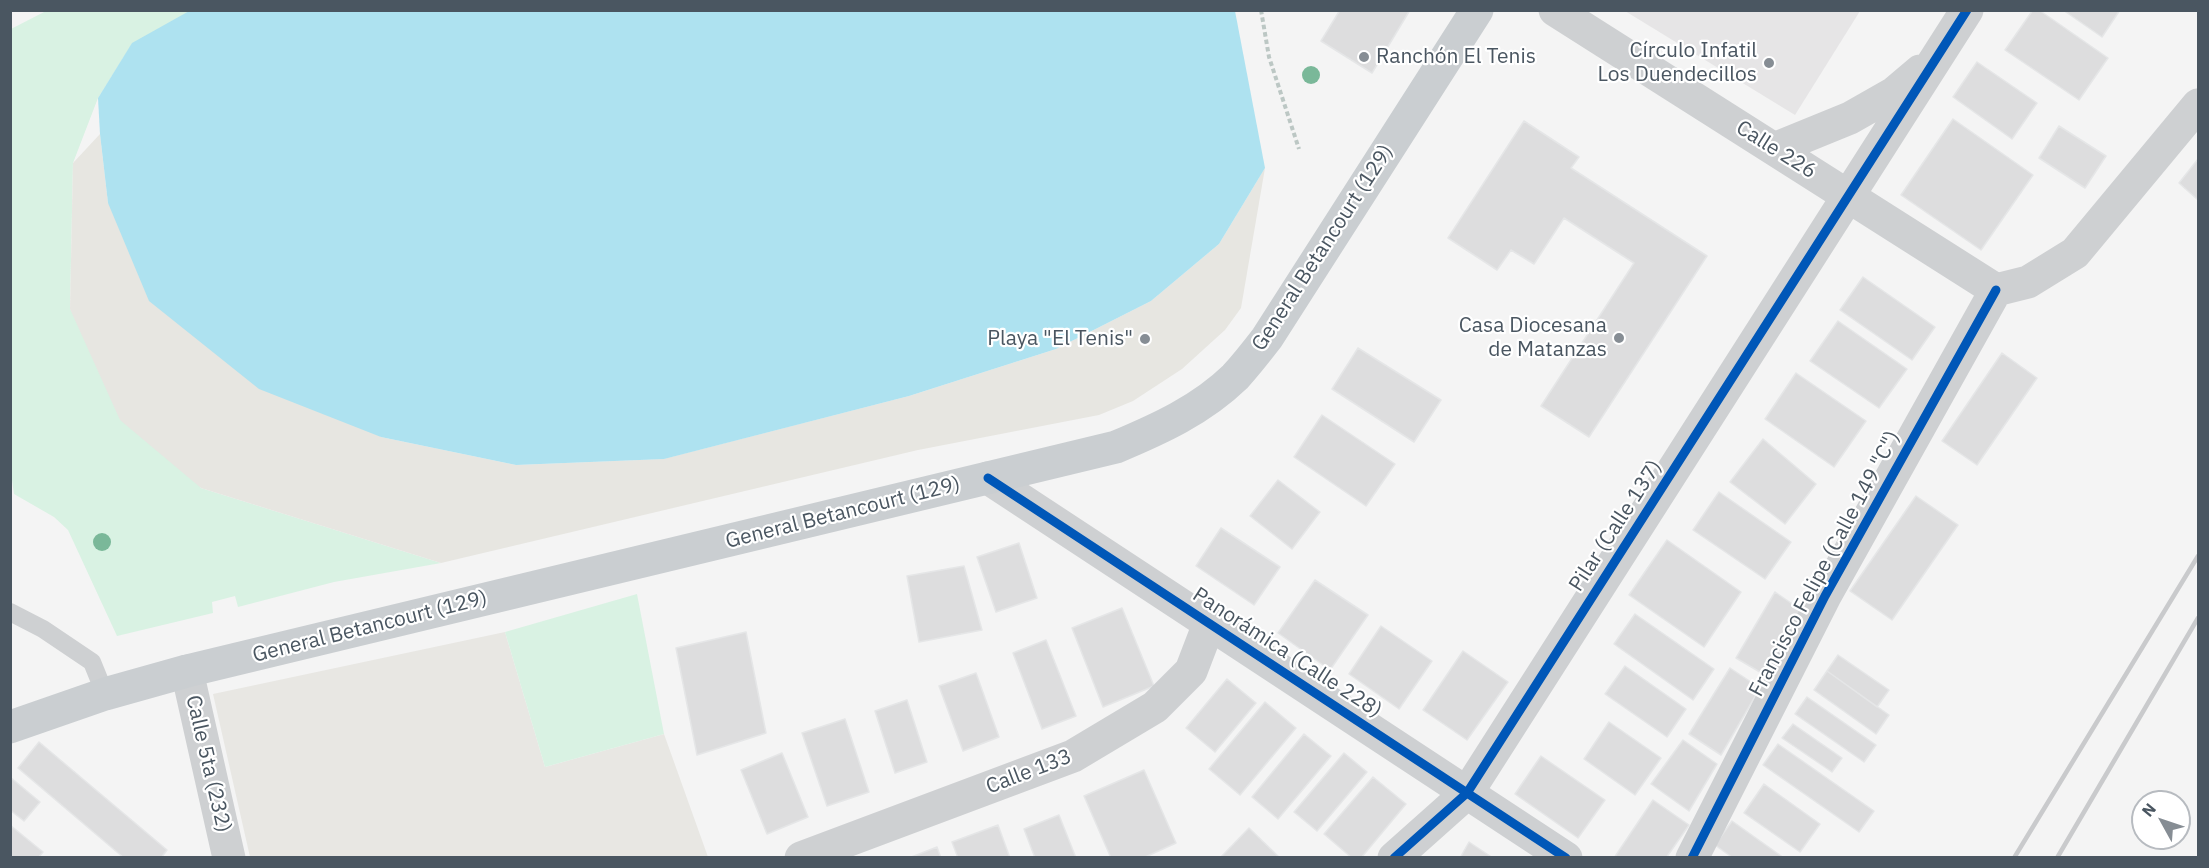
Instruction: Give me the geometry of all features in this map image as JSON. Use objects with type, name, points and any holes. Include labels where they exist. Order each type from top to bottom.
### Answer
[{"type":"main road","name":"General Betancourt (129)","points":[[10,727],[105,694],[187,671],[1116,447],[1167,425],[1203,403],[1235,376],[1267,338],[1477,10]]},
{"type":"street","name":"Calle 226","points":[[1556,10],[1996,290]]},
{"type":"street","name":"Pilar (Calle 137)","points":[[1394,858],[1467,793],[1967,10]]},
{"type":"street","points":[[1774,149],[1850,118],[1894,93],[1940,54]]},
{"type":"street","points":[[1996,290],[2028,282],[2075,253],[2199,105]]},
{"type":"street","name":"Francisco Felipe (Calle 149 \"C\")","points":[[1692,858],[1825,596],[1996,290]]},
{"type":"street","name":"Panorámica (Calle 228)","points":[[988,478],[1566,858]]},
{"type":"street","name":"Calle 133","points":[[801,858],[1073,756],[1155,707],[1191,671],[1209,624]]},
{"type":"street","name":"Calle 5ta (232)","points":[[187,671],[229,858]]},
{"type":"lane","points":[[10,612],[43,628],[92,662],[105,694]]},
{"type":"path","points":[[1261,10],[1269,57],[1299,149]]},
{"type":"shaded area","name":"Círculo Infatil Los Duendecillos","points":[[1625,11],[1860,11],[1795,115]]},
{"type":"shaded area","points":[[505,632],[545,767],[664,734],[708,857],[250,857],[213,694]]},
{"type":"green space","points":[[46,11],[191,11],[132,44],[98,98],[73,163],[70,309],[201,488],[441,563],[334,582],[238,607],[235,596],[212,602],[213,613],[117,636],[68,530],[54,517],[14,494],[11,473],[11,29]]},
{"type":"green space","points":[[637,594],[664,734],[545,767],[505,632]]},
{"type":"sand","name":"Playa \"El Tenis\"","points":[[100,134],[108,203],[381,437],[516,465],[663,459],[909,396],[1056,349],[1151,301],[1219,244],[1265,168],[1241,308],[1225,330],[1182,369],[1133,401],[1099,415],[918,450],[441,563],[201,488],[120,420],[70,309],[73,163]]},
{"type":"water","points":[[191,10],[1235,11],[1265,168],[1219,244],[1151,301],[1056,349],[909,396],[664,459],[516,465],[381,437],[259,389],[149,301],[108,203],[98,98],[132,43]]},
{"type":"building","name":"Ranchón El Tenis","points":[[1340,10],[1410,10],[1372,73],[1321,41]]},
{"type":"building","points":[[2033,10],[2039,10],[2108,58],[2079,100],[2005,50]]},
{"type":"building","points":[[2063,10],[2120,10],[2102,37]]},
{"type":"building","points":[[1977,62],[2037,103],[2012,139],[1953,97]]},
{"type":"building","points":[[1953,119],[2033,175],[1981,250],[1901,195]]},
{"type":"building","name":"Casa Diocesana de Matanzas","points":[[1524,121],[1579,157],[1571,168],[1707,256],[1589,437],[1541,406],[1634,263],[1564,218],[1534,264],[1511,250],[1497,270],[1448,238]]},
{"type":"building","points":[[2059,126],[2106,156],[2085,188],[2039,158]]},
{"type":"building","points":[[2198,159],[2198,200],[2179,183]]},
{"type":"building","points":[[1863,277],[1935,327],[1912,360],[1840,310]]},
{"type":"building","points":[[1838,321],[1907,369],[1879,408],[1810,361]]},
{"type":"building","points":[[1358,348],[1441,400],[1414,442],[1332,389]]},
{"type":"building","points":[[2002,353],[2037,378],[1977,465],[1942,441]]},
{"type":"building","points":[[1796,373],[1866,421],[1834,467],[1765,419]]},
{"type":"building","points":[[1322,415],[1395,464],[1366,506],[1294,457]]},
{"type":"building","points":[[1763,439],[1816,484],[1785,524],[1730,482]]},
{"type":"building","points":[[1278,480],[1320,512],[1292,549],[1250,516]]},
{"type":"building","points":[[1719,492],[1791,542],[1765,579],[1693,530]]},
{"type":"building","points":[[1916,496],[1958,525],[1892,620],[1850,591]]},
{"type":"building","points":[[1221,528],[1280,567],[1254,605],[1196,566]]},
{"type":"building","points":[[1667,540],[1741,592],[1704,647],[1629,595]]},
{"type":"building","points":[[1019,543],[1037,598],[996,612],[977,557]]},
{"type":"building","points":[[964,566],[982,630],[919,642],[907,576]]},
{"type":"building","points":[[1315,580],[1368,615],[1330,670],[1278,633]]},
{"type":"building","points":[[1775,592],[1801,610],[1765,675],[1736,658]]},
{"type":"building","points":[[1122,608],[1154,686],[1103,707],[1072,628]]},
{"type":"building","points":[[1635,614],[1714,669],[1693,700],[1614,644]]},
{"type":"building","points":[[1381,626],[1432,661],[1399,709],[1349,674]]},
{"type":"building","points":[[746,632],[766,733],[697,755],[676,648]]},
{"type":"building","points":[[1046,640],[1076,716],[1042,729],[1013,653]]},
{"type":"building","points":[[1463,651],[1508,682],[1467,740],[1423,710]]},
{"type":"building","points":[[1838,655],[1889,690],[1877,707],[1827,671]]},
{"type":"building","points":[[1625,666],[1686,709],[1667,737],[1605,694]]},
{"type":"building","points":[[1730,668],[1760,688],[1721,755],[1689,734]]},
{"type":"building","points":[[1827,671],[1889,715],[1876,734],[1814,690]]},
{"type":"building","points":[[976,673],[999,737],[963,751],[939,686]]},
{"type":"building","points":[[1227,679],[1256,703],[1215,752],[1186,728]]},
{"type":"building","points":[[1807,697],[1876,745],[1864,762],[1795,714]]},
{"type":"building","points":[[907,700],[927,762],[895,773],[875,711]]},
{"type":"building","points":[[1265,702],[1296,728],[1240,795],[1209,769]]},
{"type":"building","points":[[845,719],[869,792],[827,806],[802,733]]},
{"type":"building","points":[[1609,722],[1661,758],[1635,795],[1584,759]]},
{"type":"building","points":[[1793,724],[1842,758],[1832,772],[1782,738]]},
{"type":"building","points":[[1304,734],[1331,756],[1278,819],[1252,797]]},
{"type":"building","points":[[1683,740],[1717,764],[1689,811],[1651,784]]},
{"type":"building","points":[[39,742],[167,850],[161,858],[124,858],[18,768]]},
{"type":"building","points":[[1778,744],[1874,811],[1859,832],[1763,765]]},
{"type":"building","points":[[782,753],[808,817],[767,834],[741,770]]},
{"type":"building","points":[[1344,753],[1367,772],[1317,831],[1294,812]]},
{"type":"building","points":[[1541,756],[1605,800],[1578,838],[1515,794]]},
{"type":"building","points":[[1144,770],[1176,843],[1143,858],[1111,858],[1084,796]]},
{"type":"building","points":[[10,777],[40,802],[24,821],[10,810]]},
{"type":"building","points":[[1373,777],[1406,804],[1361,858],[1352,858],[1324,834]]},
{"type":"building","points":[[1764,784],[1820,824],[1800,852],[1744,813]]},
{"type":"building","points":[[1653,800],[1689,825],[1666,858],[1614,858]]},
{"type":"building","points":[[1059,815],[1076,858],[1035,858],[1024,829]]},
{"type":"building","points":[[1732,821],[1784,858],[1733,858],[1715,845]]},
{"type":"building","points":[[10,825],[43,852],[38,858],[10,858]]},
{"type":"building","points":[[998,825],[1010,858],[958,858],[952,842]]},
{"type":"building","points":[[1249,828],[1280,858],[1220,858]]},
{"type":"building","points":[[1469,842],[1493,858],[1460,858]]},
{"type":"building","points":[[937,847],[941,858],[909,858]]},
{"type":"railway","points":[[2014,858],[2198,556]]},
{"type":"railway","points":[[2057,858],[2198,618]]},
{"type":"cycle path","points":[[1394,858],[1467,793],[1967,10]]},
{"type":"cycle path","points":[[1692,858],[1825,596],[1996,290]]},
{"type":"cycle path","points":[[988,478],[1566,858]]},
{"type":"place","name":"Ranchón El Tenis","points":[[1364,57]]},
{"type":"place","name":"Círculo Infatil Los Duendecillos","points":[[1769,63]]},
{"type":"place","name":"Casa Diocesana de Matanzas","points":[[1619,338]]},
{"type":"place","name":"Playa \"El Tenis\"","points":[[1145,339]]}]
